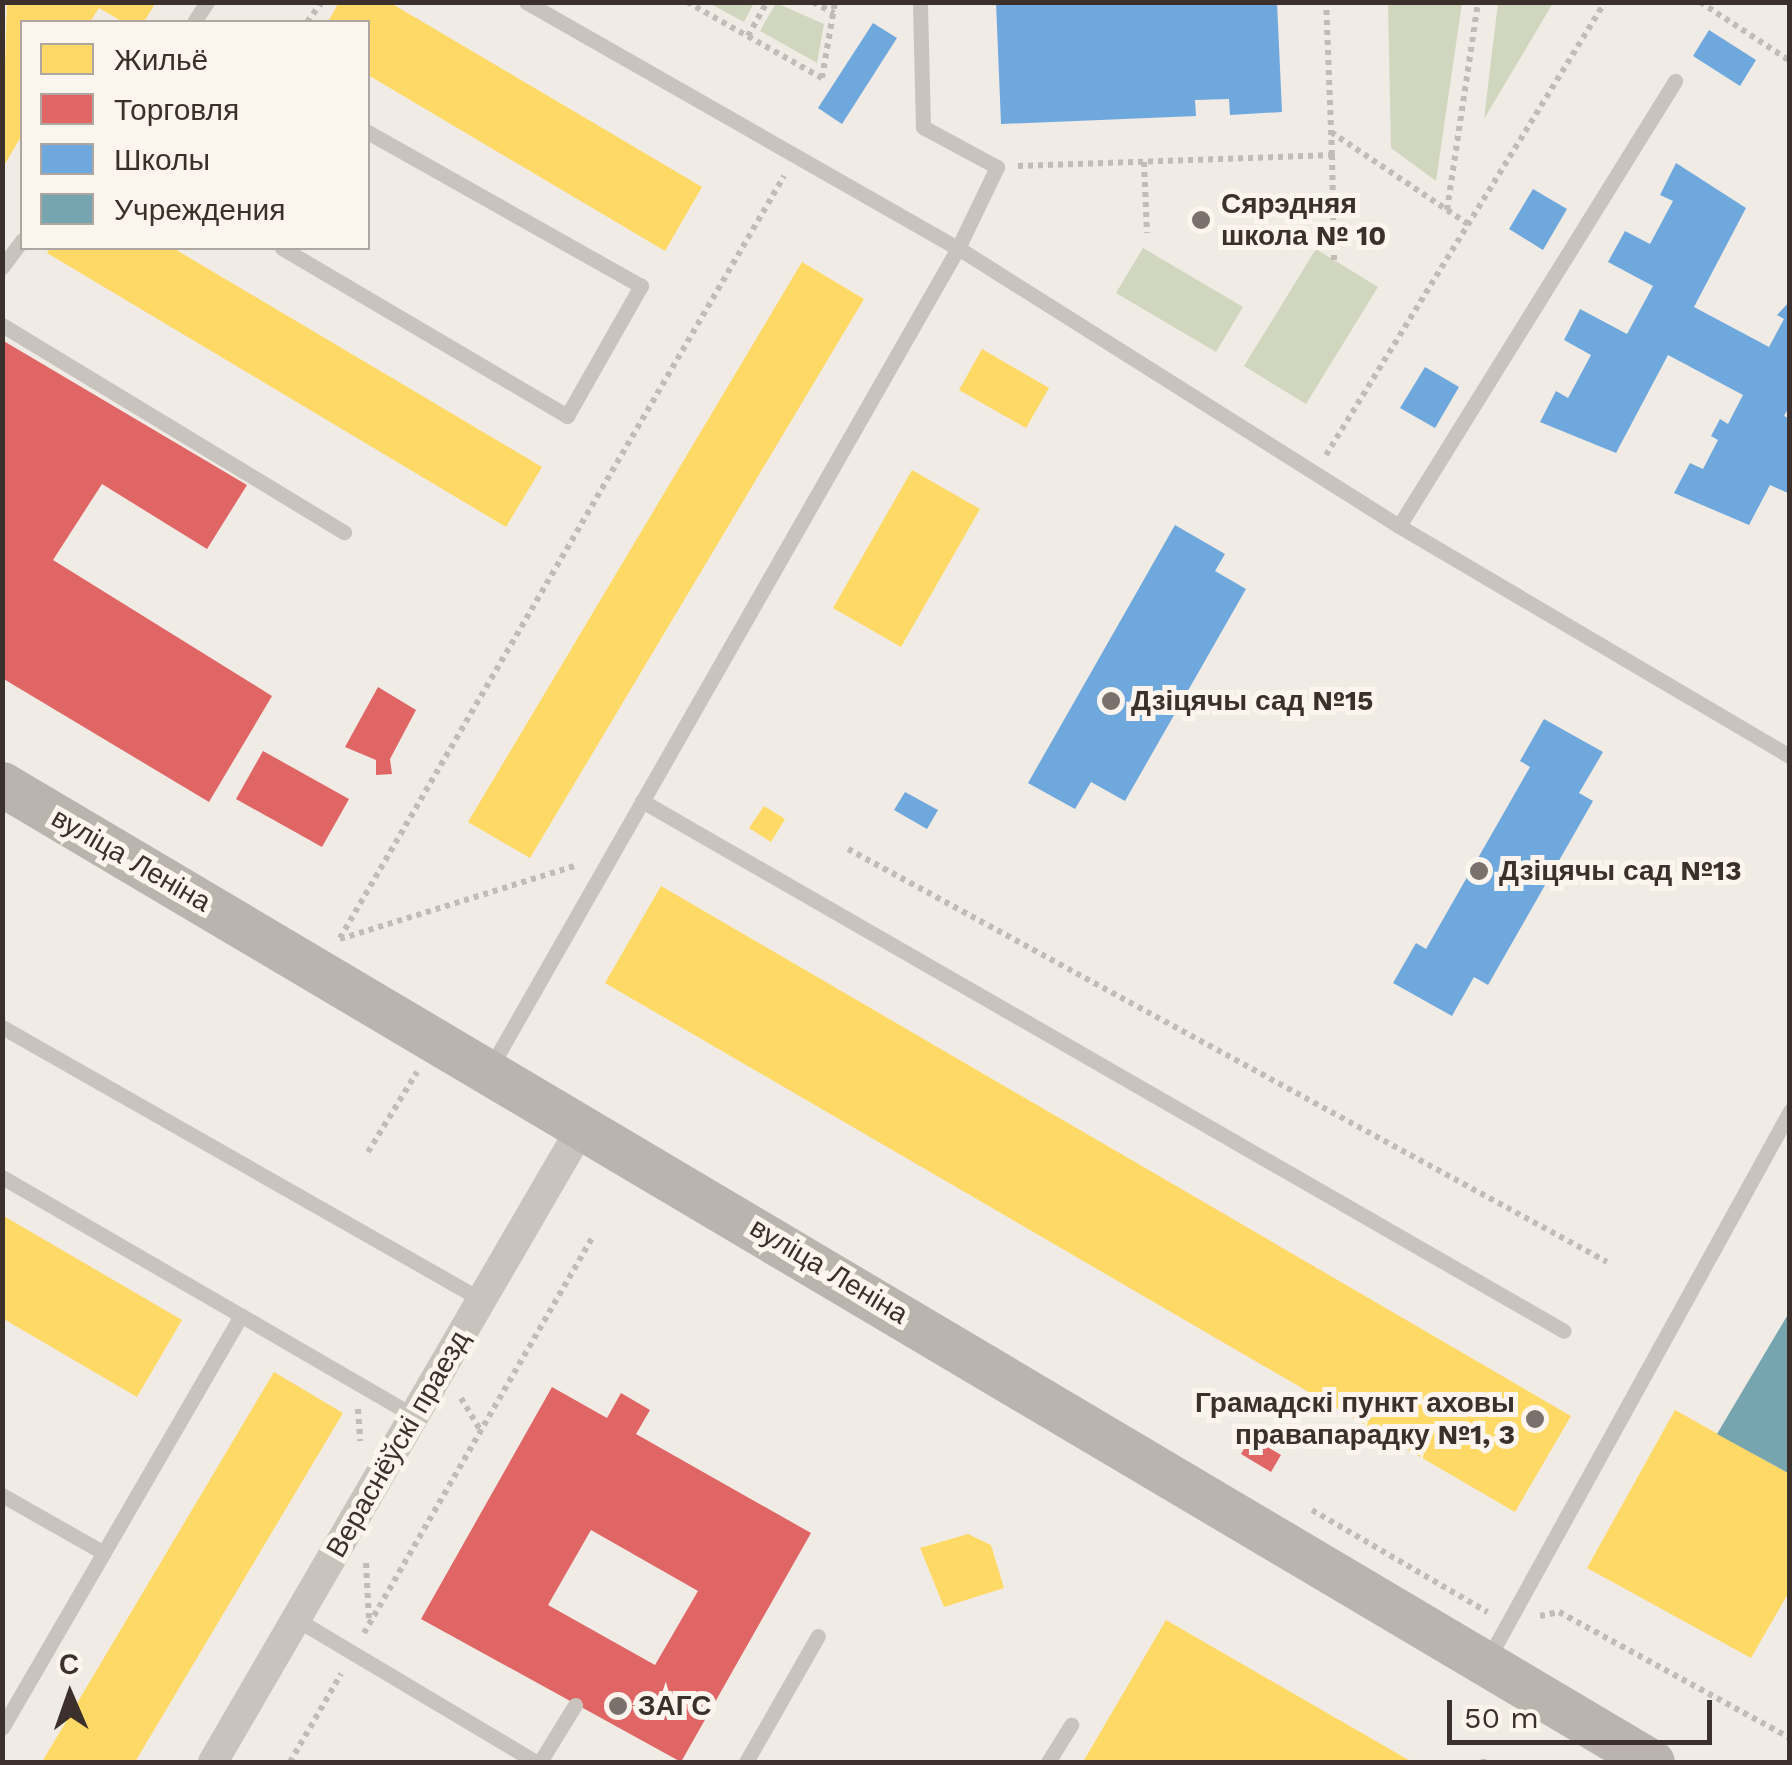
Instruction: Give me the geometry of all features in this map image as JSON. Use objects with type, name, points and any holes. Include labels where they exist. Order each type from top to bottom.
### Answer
[{"type":"street","name":"вуліца Леніна","points":[[2,784],[584,1125],[1497,1643],[1652,1762]]},
{"type":"street","name":"Вераснёўскі праезд","points":[[213,1762],[584,1125]]},
{"type":"lane","points":[[526,2],[958,248],[1398,526],[1790,756]]},
{"type":"lane","points":[[489,1070],[958,248],[997,167],[923,127],[920,2]]},
{"type":"lane","points":[[1398,526],[1675,81]]},
{"type":"lane","points":[[285,250],[567,416],[641,286],[370,133]]},
{"type":"lane","points":[[2,267],[20,243]]},
{"type":"lane","points":[[2,325],[344,532]]},
{"type":"lane","points":[[642,801],[1564,1332]]},
{"type":"lane","points":[[2,1027],[482,1300]]},
{"type":"lane","points":[[1497,1643],[1790,1111]]},
{"type":"lane","points":[[2,1176],[414,1416]]},
{"type":"lane","points":[[2,1728],[241,1315]]},
{"type":"lane","points":[[2,1495],[104,1553]]},
{"type":"lane","points":[[296,1620],[517,1758],[538,1762],[575,1705]]},
{"type":"lane","points":[[746,1762],[818,1636]]},
{"type":"lane","points":[[1048,1762],[1071,1724]]},
{"type":"path","points":[[748,36],[766,2]]},
{"type":"path","points":[[814,2],[834,14]]},
{"type":"path","points":[[691,3],[822,78],[836,2]]},
{"type":"path","points":[[1326,2],[1334,260]]},
{"type":"path","points":[[1447,210],[1478,2]]},
{"type":"path","points":[[1315,473],[1605,2]]},
{"type":"path","points":[[1700,2],[1790,60]]},
{"type":"path","points":[[1331,132],[1468,224]]},
{"type":"path","points":[[997,167],[1332,155]]},
{"type":"path","points":[[339,939],[795,156]]},
{"type":"path","points":[[1144,162],[1147,232]]},
{"type":"path","points":[[848,849],[1608,1262]]},
{"type":"path","points":[[339,939],[575,866]]},
{"type":"path","points":[[322,930],[356,949]]},
{"type":"path","points":[[368,1152],[437,1039]]},
{"type":"path","points":[[290,1762],[593,1236]]},
{"type":"path","points":[[1300,1503],[1497,1643],[1558,1612],[1790,1738]]},
{"type":"path","points":[[1481,1762],[1489,1762]]},
{"type":"green space","points":[[709,3],[754,3],[744,22]]},
{"type":"green space","points":[[776,3],[824,24],[817,63],[760,31]]},
{"type":"green space","points":[[1388,3],[1462,3],[1436,181],[1391,148]]},
{"type":"green space","points":[[1498,3],[1553,3],[1484,119]]},
{"type":"green space","points":[[1143,248],[1243,307],[1216,352],[1116,293]]},
{"type":"green space","points":[[1316,249],[1378,287],[1306,404],[1244,366]]},
{"type":"building: Жильё","points":[[7,2],[156,2],[145,20],[120,20],[99,8],[91,20],[20,20],[20,138],[2,169]]},
{"type":"building: Жильё","points":[[339,2],[389,2],[702,187],[665,251],[370,76],[370,20],[329,20]]},
{"type":"building: Жильё","points":[[176,250],[542,467],[506,527],[47,253]]},
{"type":"building: Жильё","points":[[802,262],[864,299],[530,858],[468,822]]},
{"type":"building: Жильё","points":[[982,349],[1049,388],[1026,428],[959,390]]},
{"type":"building: Жильё","points":[[912,470],[980,509],[901,647],[833,608]]},
{"type":"building: Жильё","points":[[764,806],[785,819],[771,842],[749,828]]},
{"type":"building: Жильё","points":[[661,886],[1571,1416],[1515,1512],[605,983]]},
{"type":"building: Жильё","points":[[2,1215],[182,1320],[137,1397],[2,1318]]},
{"type":"building: Жильё","points":[[274,1372],[343,1413],[135,1762],[42,1762]]},
{"type":"building: Жильё","points":[[1675,1410],[1790,1474],[1790,1590],[1751,1658],[1587,1568]]},
{"type":"building: Жильё","points":[[968,1534],[991,1545],[1004,1588],[944,1607],[920,1548]]},
{"type":"building: Жильё","points":[[1166,1620],[1412,1762],[1083,1762]]},
{"type":"building: Торговля","points":[[2,340],[247,485],[207,549],[102,484],[53,560],[272,696],[209,802],[2,678]]},
{"type":"building: Торговля","points":[[378,687],[416,710],[390,759],[392,774],[376,775],[376,760],[345,747]]},
{"type":"building: Торговля","points":[[263,751],[349,799],[322,847],[236,799]]},
{"type":"building: Торговля","points":[[552,1387],[607,1418],[621,1393],[650,1410],[636,1434],[811,1533],[681,1762],[421,1619]],"holes":[[[591,1530],[698,1591],[655,1665],[548,1605]]]},
{"type":"building: Торговля","points":[[1251,1437],[1281,1455],[1271,1472],[1241,1454]]},
{"type":"building: Школы","points":[[996,2],[1277,2],[1282,112],[1230,115],[1229,99],[1195,100],[1196,116],[1001,124]]},
{"type":"building: Школы","points":[[873,23],[897,38],[842,124],[818,108]]},
{"type":"building: Школы","points":[[1709,30],[1756,60],[1740,86],[1693,56]]},
{"type":"building: Школы","points":[[1676,163],[1746,208],[1694,307],[1769,347],[1784,319],[1777,315],[1790,301],[1790,405],[1784,416],[1790,419],[1790,494],[1770,485],[1749,525],[1674,493],[1690,463],[1703,469],[1718,440],[1711,436],[1720,419],[1728,424],[1743,395],[1668,355],[1616,453],[1540,422],[1556,391],[1568,398],[1591,355],[1564,340],[1580,309],[1627,334],[1653,286],[1608,262],[1625,231],[1650,244],[1673,201],[1660,195]]},
{"type":"building: Школы","points":[[1533,189],[1567,209],[1543,250],[1509,229]]},
{"type":"building: Школы","points":[[1425,367],[1459,387],[1435,428],[1400,408]]},
{"type":"building: Школы","points":[[1175,525],[1225,554],[1215,571],[1246,589],[1125,801],[1091,782],[1075,809],[1028,783]]},
{"type":"building: Школы","points":[[1544,719],[1603,752],[1579,793],[1593,801],[1488,985],[1474,977],[1452,1016],[1393,983],[1416,943],[1426,949],[1530,767],[1520,761]]},
{"type":"building: Школы","points":[[905,792],[938,810],[927,829],[894,810]]},
{"type":"building: Учреждения","points":[[1790,1311],[1790,1474],[1717,1434]]},
{"type":"place","name":"Сярэдняя школа № 10","points":[[1201,220]]},
{"type":"place","name":"Дзіцячы сад №15","points":[[1111,701]]},
{"type":"place","name":"Дзіцячы сад №13","points":[[1479,871]]},
{"type":"place","name":"Грамадскі пункт аховы правапарадку №1, 3","points":[[1535,1419]]},
{"type":"place","name":"ЗАГС","points":[[618,1706]]}]
